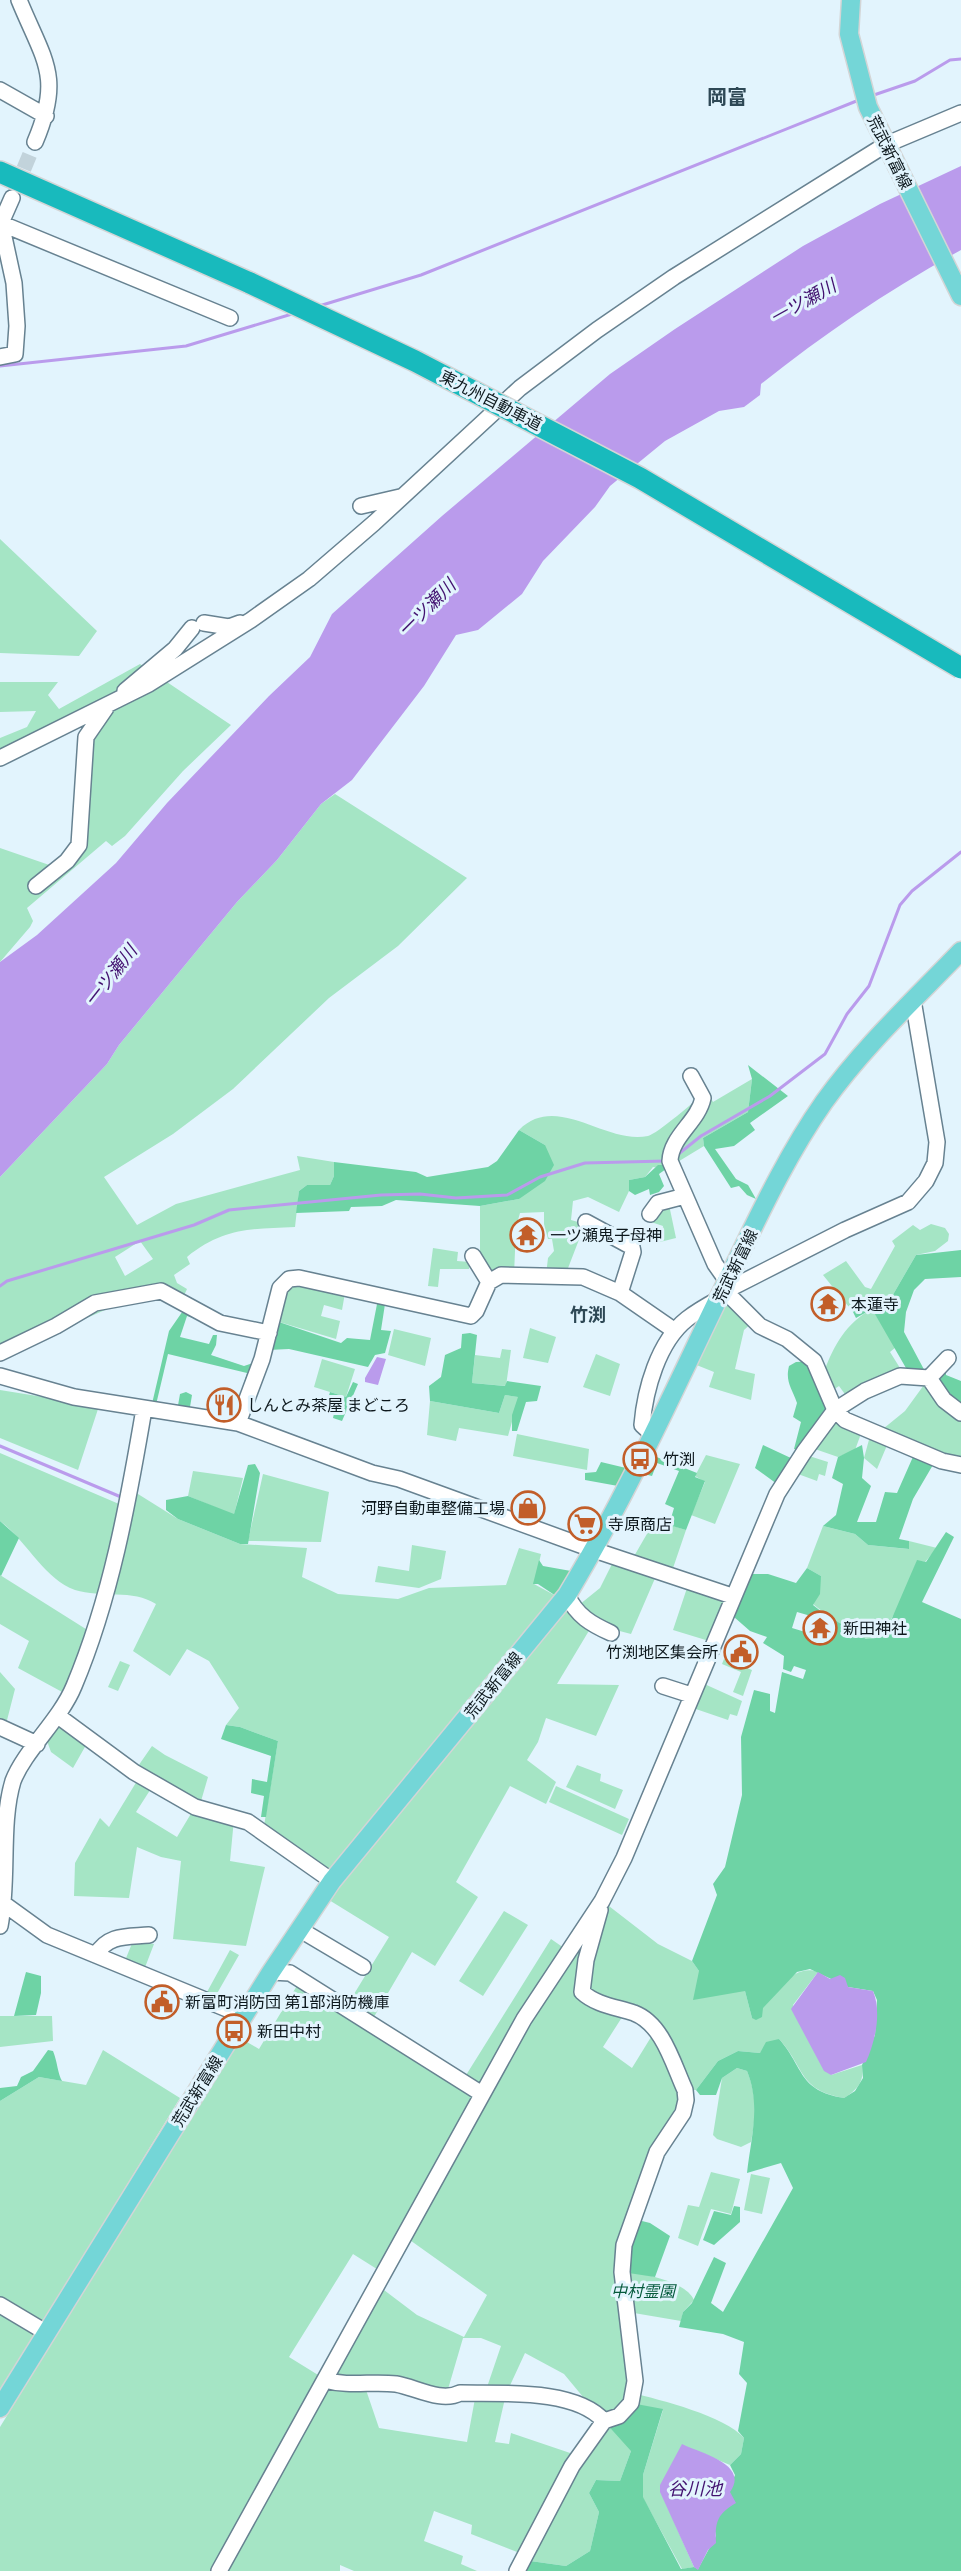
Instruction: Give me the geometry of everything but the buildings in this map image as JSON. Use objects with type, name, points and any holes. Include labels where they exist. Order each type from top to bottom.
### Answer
[{"type":"highway","name":"東九州自動車道","points":[[5,178],[88,211],[250,283],[425,366],[640,478],[961,668]]},
{"type":"main road","name":"荒武新富線","points":[[851,0],[849,34],[865,99],[961,296]]},
{"type":"main road","name":"荒武新富線","points":[[0,2408],[271,1972],[332,1881],[567,1595],[594,1550],[653,1435],[773,1187],[824,1102],[869,1045],[961,951]]},
{"type":"street","points":[[20,0],[48,69],[51,90],[46,116],[35,142]]},
{"type":"street","points":[[0,90],[46,116]]},
{"type":"street","points":[[0,758],[149,684],[251,620],[309,579],[520,388],[597,330],[674,277],[887,148],[961,113]]},
{"type":"street","points":[[0,357],[15,354],[17,326],[14,284],[1,223],[5,178]]},
{"type":"street","points":[[1,223],[230,318]]},
{"type":"street","points":[[361,506],[403,496]]},
{"type":"street","points":[[36,886],[67,861],[79,846],[86,737],[114,700],[175,649],[198,626],[229,627],[251,620]]},
{"type":"street","points":[[653,1435],[642,1425],[648,1384],[675,1331],[685,1320],[723,1290],[908,1202],[926,1181],[935,1163],[937,1142],[913,1000]]},
{"type":"street","points":[[691,1076],[703,1098],[701,1108],[670,1150],[670,1161],[716,1264],[723,1290],[760,1326],[787,1339],[814,1361],[835,1410],[845,1420],[942,1461],[961,1466]]},
{"type":"street","points":[[650,1214],[658,1203],[686,1196]]},
{"type":"street","points":[[586,1222],[632,1248],[633,1252],[620,1293]]},
{"type":"street","points":[[473,1256],[489,1282]]},
{"type":"street","points":[[238,1424],[269,1333],[280,1288],[288,1279],[298,1278],[471,1316],[476,1311],[489,1282],[501,1275],[583,1277],[620,1293],[675,1331]]},
{"type":"street","points":[[0,1353],[56,1326],[95,1303],[161,1291],[220,1323],[269,1333]]},
{"type":"street","points":[[929,1378],[948,1358]]},
{"type":"street","points":[[0,1376],[74,1397],[238,1424],[594,1550],[732,1596]]},
{"type":"street","points":[[219,2571],[524,2019],[602,1901],[624,1857],[732,1596],[777,1494],[835,1410],[865,1391],[900,1376],[929,1378]]},
{"type":"street","points":[[929,1378],[944,1400],[961,1413]]},
{"type":"street","points":[[0,1926],[7,1816],[14,1781],[58,1716],[73,1687],[106,1594],[127,1507],[144,1409]]},
{"type":"street","points":[[567,1595],[573,1609],[583,1618],[611,1633]]},
{"type":"street","points":[[663,1686],[691,1695]]},
{"type":"street","points":[[58,1716],[134,1772],[195,1807],[248,1822],[332,1881]]},
{"type":"street","points":[[0,1727],[37,1744]]},
{"type":"street","points":[[518,2571],[572,2466],[604,2421],[619,2416],[631,2403],[635,2381],[622,2272],[624,2245],[657,2152],[683,2113],[687,2100],[685,2090],[656,2030],[642,2017],[591,2000],[582,1992],[582,1981],[602,1901]]},
{"type":"street","points":[[2,1903],[46,1935],[244,2016]]},
{"type":"street","points":[[300,1929],[363,1967]]},
{"type":"street","points":[[96,1955],[102,1945],[110,1940],[149,1935]]},
{"type":"street","points":[[271,1972],[290,1973],[482,2094]]},
{"type":"street","points":[[0,2305],[47,2333]]},
{"type":"street","points":[[325,2380],[338,2384],[397,2384],[423,2392],[453,2397],[460,2393],[516,2394],[556,2398],[594,2410],[604,2421]]},
{"type":"green space","points":[[0,539],[97,631],[79,656],[0,653]]},
{"type":"green space","points":[[140,664],[231,725],[183,771],[125,836],[112,846],[106,841],[27,908],[33,921],[30,927],[0,962],[0,848],[58,868],[79,845],[86,737],[109,705],[0,758],[0,738],[27,727],[36,711],[0,712],[0,682],[58,682],[48,695],[59,709]]},
{"type":"green space","points":[[335,794],[467,878],[398,946],[329,998],[233,1089],[173,1134],[104,1177],[137,1225],[176,1204],[300,1170],[297,1156],[334,1162],[334,1176],[330,1185],[307,1185],[299,1191],[295,1227],[251,1230],[225,1235],[200,1247],[187,1257],[190,1264],[174,1275],[177,1283],[187,1289],[181,1302],[161,1291],[121,1303],[0,1356],[0,1177],[107,1064],[119,1045],[237,902],[277,860],[321,804]],"holes":[[[140,1241],[153,1259],[125,1276],[115,1257]]]},
{"type":"green space","points":[[748,1065],[788,1096],[750,1123],[755,1130],[734,1146],[715,1149],[736,1179],[748,1185],[756,1199],[747,1195],[739,1186],[731,1188],[704,1146],[703,1138],[748,1112],[752,1079]]},
{"type":"green space","points":[[752,1079],[748,1112],[703,1138],[704,1146],[666,1169],[653,1167],[645,1177],[629,1180],[629,1191],[619,1212],[588,1197],[573,1201],[571,1220],[585,1224],[565,1276],[546,1275],[548,1258],[554,1251],[552,1239],[548,1239],[544,1224],[544,1212],[520,1213],[516,1227],[514,1275],[489,1282],[480,1266],[480,1206],[519,1199],[545,1145],[519,1130],[534,1120],[549,1116],[582,1122],[615,1134],[632,1137],[648,1136],[707,1091],[713,1102]]},
{"type":"green space","points":[[519,1130],[545,1145],[554,1165],[545,1181],[519,1199],[480,1206],[396,1200],[382,1206],[351,1207],[349,1211],[296,1213],[299,1191],[307,1185],[330,1185],[334,1176],[334,1162],[416,1172],[427,1177],[488,1167],[497,1161]]},
{"type":"green space","points":[[658,1165],[664,1165],[666,1169],[659,1174],[664,1186],[659,1192],[650,1195],[649,1189],[635,1195],[629,1191],[629,1180],[645,1177]]},
{"type":"green space","points":[[668,1200],[676,1238],[660,1242],[663,1226],[651,1222],[651,1209]]},
{"type":"green space","points":[[931,1224],[945,1228],[949,1234],[948,1241],[935,1251],[916,1255],[887,1305],[867,1301],[853,1312],[823,1275],[846,1261],[865,1287],[871,1289],[895,1246],[892,1241],[913,1225],[920,1230]]},
{"type":"green space","points":[[433,1248],[458,1252],[457,1261],[470,1262],[469,1269],[440,1269],[438,1287],[428,1286]]},
{"type":"green space","points":[[961,1250],[961,1277],[925,1279],[914,1290],[906,1312],[904,1332],[928,1377],[946,1370],[946,1375],[961,1381],[961,1413],[929,1378],[910,1375],[872,1309],[856,1318],[853,1312],[867,1301],[887,1305],[916,1255]]},
{"type":"green space","points":[[290,1283],[345,1293],[342,1310],[324,1305],[321,1316],[340,1321],[336,1339],[276,1321]]},
{"type":"green space","points":[[727,1294],[754,1321],[744,1330],[735,1369],[755,1374],[751,1400],[709,1387],[714,1372],[694,1364]]},
{"type":"green space","points":[[378,1299],[385,1304],[381,1330],[391,1331],[385,1353],[375,1355],[368,1367],[289,1349],[268,1350],[276,1321],[341,1343],[347,1338],[370,1340]]},
{"type":"green space","points":[[187,1305],[231,1331],[220,1331],[214,1325],[187,1316],[180,1337],[209,1344],[213,1335],[217,1335],[216,1345],[211,1355],[244,1366],[253,1363],[237,1422],[177,1411],[180,1394],[186,1392],[192,1395],[190,1407],[234,1416],[247,1373],[168,1354],[155,1409],[151,1408],[169,1331]]},
{"type":"green space","points":[[872,1309],[896,1347],[890,1352],[900,1368],[847,1397],[839,1386],[833,1390],[824,1372],[832,1353],[848,1328]]},
{"type":"green space","points":[[530,1328],[556,1337],[548,1363],[523,1358]]},
{"type":"green space","points":[[394,1329],[431,1338],[425,1366],[388,1355]]},
{"type":"green space","points":[[462,1334],[477,1335],[472,1383],[505,1386],[507,1381],[541,1386],[537,1401],[526,1402],[517,1431],[512,1431],[512,1415],[518,1397],[505,1395],[499,1413],[430,1401],[429,1386],[441,1377],[445,1355],[461,1348]]},
{"type":"green space","points":[[502,1349],[511,1350],[506,1386],[472,1383],[475,1355],[500,1358]]},
{"type":"green space","points":[[596,1354],[620,1364],[610,1396],[583,1387]]},
{"type":"green space","points":[[322,1359],[355,1369],[346,1397],[314,1387]]},
{"type":"green space","points":[[814,1361],[835,1410],[804,1452],[794,1449],[801,1422],[793,1417],[797,1403],[788,1372],[789,1366],[796,1362]]},
{"type":"green space","points":[[929,1378],[961,1413],[961,1465],[878,1433],[905,1411]]},
{"type":"green space","points":[[353,1382],[358,1384],[342,1421],[333,1418],[335,1409],[326,1405],[330,1392],[346,1397]]},
{"type":"green space","points":[[0,1390],[99,1406],[78,1470],[0,1438]]},
{"type":"green space","points":[[505,1395],[519,1397],[508,1436],[459,1428],[456,1441],[427,1435],[430,1401],[499,1413]]},
{"type":"green space","points":[[835,1419],[862,1431],[855,1450],[838,1457],[812,1448]]},
{"type":"green space","points":[[517,1434],[589,1449],[587,1470],[513,1456]]},
{"type":"green space","points":[[870,1436],[888,1443],[877,1469],[864,1458]]},
{"type":"green space","points":[[763,1445],[793,1459],[777,1484],[755,1468]]},
{"type":"green space","points":[[862,1445],[864,1458],[862,1478],[871,1486],[857,1522],[876,1522],[885,1492],[897,1493],[916,1450],[937,1458],[913,1499],[899,1539],[909,1541],[909,1549],[868,1545],[855,1534],[823,1526],[836,1515],[843,1484],[832,1478],[838,1457]]},
{"type":"green space","points":[[0,1453],[126,1507],[130,1489],[178,1519],[240,1544],[307,1548],[302,1577],[338,1594],[398,1599],[429,1588],[506,1585],[519,1548],[541,1554],[534,1584],[556,1596],[325,1876],[263,1832],[278,1741],[240,1727],[226,1725],[239,1708],[209,1661],[187,1649],[170,1676],[133,1651],[156,1604],[147,1599],[127,1595],[75,1590],[64,1585],[45,1568],[0,1521]]},
{"type":"green space","points":[[649,1454],[697,1473],[695,1477],[705,1481],[686,1530],[669,1525],[674,1508],[665,1504],[679,1471],[657,1463],[652,1476],[648,1475],[644,1466]]},
{"type":"green space","points":[[706,1455],[740,1464],[715,1524],[691,1515],[705,1482],[695,1476]]},
{"type":"green space","points":[[809,1456],[828,1462],[825,1476],[819,1474],[817,1481],[798,1474]]},
{"type":"green space","points":[[601,1462],[626,1468],[618,1486],[585,1480],[585,1473],[596,1472]]},
{"type":"green space","points":[[255,1464],[260,1473],[248,1544],[240,1544],[178,1519],[166,1510],[166,1500],[188,1496],[234,1514],[248,1465]]},
{"type":"green space","points":[[193,1471],[243,1478],[234,1515],[188,1496]]},
{"type":"green space","points":[[263,1474],[329,1492],[321,1542],[248,1541]]},
{"type":"green space","points":[[655,1520],[686,1530],[672,1571],[633,1558]]},
{"type":"green space","points":[[0,1521],[19,1538],[1,1576],[0,1575]]},
{"type":"green space","points":[[823,1526],[855,1534],[868,1545],[908,1549],[909,1541],[937,1548],[925,1562],[917,1561],[898,1608],[891,1620],[875,1637],[867,1639],[856,1634],[813,1604],[821,1576],[807,1568]]},
{"type":"green space","points":[[946,1532],[954,1537],[922,1602],[961,1619],[961,2571],[517,2571],[523,2560],[566,2566],[590,2551],[599,2512],[589,2493],[596,2480],[620,2481],[631,2451],[604,2421],[631,2403],[663,2409],[643,2475],[643,2497],[681,2569],[694,2567],[698,2569],[716,2536],[714,2526],[735,2475],[730,2465],[741,2454],[744,2438],[738,2431],[747,2383],[739,2374],[744,2342],[723,2334],[679,2327],[683,2312],[692,2303],[714,2257],[726,2263],[711,2303],[723,2312],[793,2188],[781,2163],[747,2173],[754,2109],[747,2071],[737,2068],[722,2078],[716,2095],[700,2095],[696,2090],[718,2061],[738,2051],[760,2053],[766,2042],[779,2039],[810,2084],[829,2095],[844,2098],[855,2091],[863,2078],[862,2065],[875,2035],[877,2000],[873,1991],[848,1987],[810,1969],[797,1972],[763,2008],[762,2017],[756,2020],[752,2018],[745,1991],[693,2000],[699,1971],[692,1961],[717,1895],[713,1884],[725,1867],[742,1795],[741,1737],[754,1690],[770,1694],[770,1711],[775,1713],[782,1672],[803,1679],[806,1670],[794,1666],[791,1672],[783,1669],[784,1656],[763,1643],[767,1637],[750,1631],[734,1617],[738,1593],[749,1574],[768,1574],[796,1583],[807,1568],[821,1576],[820,1594],[813,1605],[866,1639],[876,1638],[889,1625],[917,1560],[926,1562]],"holes":[[[797,1612],[830,1620],[825,1638],[792,1628]]]},
{"type":"green space","points":[[412,1545],[446,1551],[441,1579],[419,1588],[375,1582],[378,1566],[409,1571]]},
{"type":"green space","points":[[539,1560],[543,1566],[571,1571],[556,1596],[538,1584],[533,1584]]},
{"type":"green space","points":[[613,1562],[656,1576],[631,1634],[593,1624],[557,1684],[619,1685],[596,1736],[546,1718],[538,1742],[527,1760],[556,1782],[546,1804],[510,1786],[456,1882],[478,1897],[435,1966],[412,1952],[371,2022],[463,2080],[551,1939],[564,1948],[380,2271],[353,2254],[289,2357],[323,2378],[215,2571],[0,2571],[0,2427],[240,2038],[259,2049],[301,1979],[346,2007],[389,1937],[329,1900],[571,1605],[574,1609],[600,1588]]},
{"type":"green space","points":[[0,1575],[89,1631],[64,1693],[18,1668],[29,1641],[0,1624]]},
{"type":"green space","points":[[688,1585],[726,1598],[709,1641],[673,1630]]},
{"type":"green space","points":[[724,1659],[752,1670],[743,1696],[733,1692],[741,1672],[722,1664]]},
{"type":"green space","points":[[120,1661],[130,1665],[118,1691],[108,1687]]},
{"type":"green space","points":[[0,1672],[15,1689],[5,1728],[0,1727]]},
{"type":"green space","points":[[700,1682],[742,1701],[737,1716],[730,1714],[728,1720],[690,1707]]},
{"type":"green space","points":[[61,1719],[90,1738],[73,1768],[51,1752],[47,1741]]},
{"type":"green space","points":[[226,1725],[240,1727],[278,1741],[266,1817],[261,1817],[264,1796],[251,1793],[252,1779],[267,1782],[271,1756],[221,1739]]},
{"type":"green space","points":[[152,1746],[208,1777],[199,1808],[234,1819],[230,1861],[265,1867],[246,1946],[173,1939],[181,1861],[161,1857],[137,1847],[129,1898],[74,1896],[75,1863],[100,1818],[109,1827],[140,1776],[134,1772]],"holes":[[[154,1784],[195,1807],[177,1837],[136,1812]]]},
{"type":"green space","points":[[577,1765],[601,1774],[600,1781],[623,1790],[615,1809],[566,1787]]},
{"type":"green space","points":[[556,1786],[629,1819],[622,1835],[549,1802]]},
{"type":"green space","name":"中村霊園","points":[[605,1903],[658,1944],[692,1961],[699,1971],[745,1991],[752,2018],[790,1978],[799,1972],[808,1970],[818,1972],[793,2005],[831,2075],[862,2065],[863,2071],[859,2084],[844,2098],[829,2094],[810,2083],[779,2039],[760,2053],[738,2051],[718,2061],[696,2090],[685,2090],[623,2271],[673,2283],[689,2293],[694,2300],[683,2312],[681,2321],[628,2312],[632,2393],[708,2416],[735,2430],[744,2438],[741,2454],[730,2465],[682,2445],[661,2492],[694,2567],[682,2569],[643,2498],[643,2475],[663,2410],[631,2451],[620,2481],[596,2480],[589,2493],[599,2512],[590,2551],[566,2566],[523,2560],[525,2555],[471,2534],[472,2525],[434,2511],[424,2541],[463,2556],[461,2564],[477,2571],[354,2571],[340,2565],[340,2571],[225,2571],[380,2287],[417,2315],[464,2337],[487,2295],[407,2238],[517,2039]],"holes":[[[626,2011],[656,2029],[632,2068],[603,2047]],[[463,2338],[481,2338],[501,2346],[485,2393],[476,2393],[467,2442],[379,2428],[364,2384],[446,2396]],[[525,2353],[564,2374],[603,2421],[579,2456],[511,2433],[509,2444],[495,2442],[506,2394]]]},
{"type":"green space","points":[[504,1911],[528,1925],[483,1996],[459,1981]]},
{"type":"green space","points":[[133,1941],[154,1944],[144,1970],[124,1963]]},
{"type":"green space","points":[[230,1950],[239,1955],[215,1997],[207,1992]]},
{"type":"green space","points":[[26,1972],[41,1976],[41,1993],[36,2015],[14,2016]]},
{"type":"green space","points":[[0,2016],[52,2016],[53,2041],[0,2047]]},
{"type":"green space","points":[[48,2050],[53,2051],[62,2081],[39,2077],[0,2101],[0,2088],[17,2086],[21,2077],[33,2071]]},
{"type":"green space","points":[[103,2050],[180,2098],[42,2324],[0,2299],[0,2101],[39,2077],[86,2085]]},
{"type":"green space","points":[[737,2068],[747,2071],[753,2089],[755,2106],[751,2142],[741,2147],[717,2139],[713,2135],[722,2078]]},
{"type":"green space","points":[[711,2172],[740,2179],[731,2214],[711,2209],[698,2246],[678,2238],[688,2205],[699,2207]]},
{"type":"green space","points":[[751,2174],[770,2178],[762,2214],[744,2210]]},
{"type":"green space","points":[[734,2206],[740,2207],[740,2222],[714,2245],[703,2240],[714,2211],[731,2215]]},
{"type":"green space","points":[[634,2219],[650,2223],[670,2236],[655,2277],[622,2272]]},
{"type":"green space","points":[[0,2309],[36,2332],[0,2389]]},
{"type":"water","name":"一ツ瀬川","points":[[961,166],[961,250],[883,296],[809,347],[761,384],[760,395],[744,407],[719,411],[665,441],[610,486],[595,507],[543,561],[522,594],[478,630],[456,635],[424,686],[352,780],[321,804],[277,860],[237,902],[119,1045],[107,1064],[0,1177],[0,962],[37,935],[116,863],[167,803],[269,696],[310,657],[332,614],[442,516],[610,374],[803,246],[880,204]]},
{"type":"water","points":[[377,1357],[386,1359],[378,1385],[365,1382]]},
{"type":"water","points":[[818,1972],[830,1979],[840,1975],[845,1978],[848,1987],[873,1991],[876,2000],[875,2037],[866,2062],[831,2075],[824,2071],[791,2009]]},
{"type":"water","name":"谷川池","points":[[682,2444],[720,2461],[733,2474],[734,2482],[730,2492],[736,2503],[721,2515],[716,2529],[716,2543],[708,2550],[698,2570],[694,2567],[660,2492],[660,2485]]},
{"type":"waterway","points":[[871,96],[915,81],[950,60],[961,59]]},
{"type":"waterway","points":[[319,306],[421,275],[859,100]]},
{"type":"waterway","points":[[0,366],[186,346],[292,314]]},
{"type":"waterway","points":[[676,1156],[701,1136],[770,1096],[825,1054],[847,1014],[869,986],[900,905],[912,891],[961,852]]},
{"type":"waterway","points":[[0,1286],[7,1281],[194,1225],[229,1210],[381,1195],[420,1194],[456,1198],[507,1195],[540,1177],[585,1163],[665,1161]]},
{"type":"waterway","points":[[0,1446],[121,1497]]},
{"type":"tunnel","points":[[15,190],[35,142]]},
{"type":"place","name":"一ツ瀬鬼子母神","points":[[527,1235]]},
{"type":"place","name":"本蓮寺","points":[[828,1304]]},
{"type":"place","name":"しんとみ茶屋 まどころ","points":[[224,1405]]},
{"type":"place","name":"竹渕","points":[[640,1459]]},
{"type":"place","name":"河野自動車整備工場","points":[[528,1508]]},
{"type":"place","name":"寺原商店","points":[[585,1524]]},
{"type":"place","name":"新田神社","points":[[820,1628]]},
{"type":"place","name":"竹渕地区集会所","points":[[741,1652]]},
{"type":"place","name":"新富町消防団 第1部消防機庫","points":[[162,2002]]},
{"type":"place","name":"新田中村","points":[[234,2031]]},
{"type":"district","name":"岡富","points":[[727,97]]},
{"type":"district","name":"竹渕","points":[[588,1315]]}]
